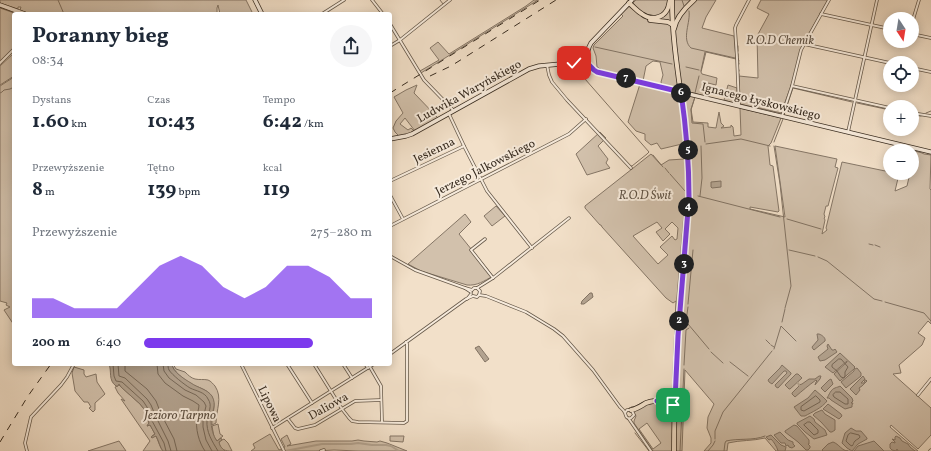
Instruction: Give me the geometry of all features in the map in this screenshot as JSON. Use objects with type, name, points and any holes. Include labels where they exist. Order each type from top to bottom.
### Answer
[{"type":"main road","points":[[630,3],[644,16],[654,18],[662,15],[666,11],[671,0]]},
{"type":"main road","points":[[671,0],[689,176],[689,197],[678,336],[674,451]]},
{"type":"main road","points":[[674,37],[675,24],[694,0]]},
{"type":"main road","points":[[630,3],[644,19],[668,22],[673,25]]},
{"type":"main road","points":[[631,413],[648,403],[665,400],[675,401]]},
{"type":"main road","points":[[657,401],[672,403],[675,408]]},
{"type":"street","points":[[254,0],[261,12]]},
{"type":"street","points":[[325,12],[344,0]]},
{"type":"street","points":[[372,0],[381,12]]},
{"type":"street","points":[[392,45],[450,0]]},
{"type":"street","points":[[739,106],[735,28],[749,0]]},
{"type":"street","points":[[782,116],[792,86],[801,50],[829,0]]},
{"type":"street","points":[[848,132],[877,0]]},
{"type":"street","points":[[915,12],[919,0]]},
{"type":"street","points":[[586,57],[589,60],[588,64],[584,65],[582,62],[583,58],[586,57],[589,47],[630,3]]},
{"type":"street","points":[[0,5],[19,12]]},
{"type":"street","points":[[821,14],[883,27]]},
{"type":"street","points":[[392,27],[424,80],[454,111]]},
{"type":"street","points":[[919,35],[931,38]]},
{"type":"street","points":[[804,44],[883,61]]},
{"type":"street","points":[[0,63],[12,51]]},
{"type":"street","name":"Ludwika Waryńskiego","points":[[392,139],[412,134],[526,70],[539,66],[582,62]]},
{"type":"street","points":[[574,63],[582,74]]},
{"type":"street","name":"Ignacego Łyskowskiego","points":[[588,64],[597,72],[931,152]]},
{"type":"street","points":[[548,65],[551,81],[631,168]]},
{"type":"street","points":[[919,69],[931,72]]},
{"type":"street","points":[[792,86],[883,106]]},
{"type":"street","points":[[919,113],[931,116]]},
{"type":"street","points":[[449,114],[490,195],[532,248]]},
{"type":"street","name":"Jerzego Jalkowskiego","points":[[392,225],[569,134],[586,119]]},
{"type":"street","name":"Jesienna","points":[[392,180],[464,146]]},
{"type":"street","points":[[392,199],[402,220]]},
{"type":"street","points":[[392,352],[466,299],[472,293],[474,288],[478,289],[484,285],[569,218]]},
{"type":"street","points":[[485,239],[471,250],[493,278]]},
{"type":"street","points":[[392,257],[415,270],[465,288],[477,297],[480,294],[513,306],[530,314],[554,329],[563,336],[589,364],[651,451]]},
{"type":"street","points":[[478,289],[480,294]]},
{"type":"street","points":[[315,366],[342,409],[352,421],[406,422],[406,342]]},
{"type":"street","points":[[27,451],[26,443],[31,417],[61,385],[73,366]]},
{"type":"street","name":"Lipowa","points":[[242,366],[283,450]]},
{"type":"street","points":[[288,366],[312,404]]},
{"type":"street","points":[[344,366],[352,378]]},
{"type":"street","points":[[272,428],[372,366]]},
{"type":"street","points":[[369,368],[381,386],[382,422]]},
{"type":"street","points":[[918,395],[931,379]]},
{"type":"street","name":"Daliowa","points":[[288,419],[295,428],[298,429],[315,425],[355,401],[381,400]]},
{"type":"street","points":[[618,405],[631,413],[634,427]]},
{"type":"street","points":[[625,413],[631,413]]},
{"type":"street","points":[[628,418],[631,413]]},
{"type":"green space","points":[[0,0],[246,0],[252,12],[220,12],[218,5],[217,12],[25,12],[20,10],[21,7],[18,7],[18,9],[0,3]]},
{"type":"green space","points":[[534,0],[538,0],[421,73],[420,71],[439,60],[430,48],[438,42],[449,54]]},
{"type":"green space","points":[[636,0],[716,0],[706,17],[702,28],[734,36],[736,59],[706,52],[701,72],[702,74],[717,78],[716,85],[708,83],[705,96],[662,85],[661,82],[663,75],[660,62],[653,61],[646,66],[643,81],[602,70],[597,67],[596,56],[593,48],[594,45],[623,16],[621,14]]},
{"type":"green space","name":"R.O.D Chemik","points":[[761,0],[828,0],[802,46],[791,86],[781,113],[740,104],[739,76],[758,78],[757,36],[769,14],[757,8]]},
{"type":"green space","points":[[0,8],[12,12],[12,50],[0,61]]},
{"type":"green space","points":[[12,55],[12,77],[0,85],[0,66]]},
{"type":"green space","points":[[12,78],[12,322],[4,310],[10,307],[6,305],[7,303],[0,301],[0,86]]},
{"type":"green space","name":"R.O.D Świt","points":[[640,84],[695,97],[691,109],[693,122],[708,123],[708,127],[716,128],[719,112],[721,123],[724,126],[721,128],[731,127],[731,125],[733,127],[734,136],[741,135],[740,108],[781,118],[771,143],[768,146],[770,165],[773,166],[779,211],[750,207],[750,209],[785,217],[775,146],[837,159],[835,167],[838,168],[828,206],[826,206],[824,214],[825,220],[822,234],[827,230],[826,228],[842,162],[883,171],[883,180],[898,180],[895,191],[907,186],[908,180],[919,180],[919,152],[931,155],[931,324],[928,321],[918,333],[925,338],[922,345],[899,365],[901,373],[893,374],[931,408],[931,435],[918,449],[891,425],[890,427],[918,451],[776,451],[765,438],[728,443],[727,451],[704,451],[711,443],[711,438],[707,428],[708,417],[714,404],[685,370],[682,451],[653,451],[634,423],[636,416],[631,407],[645,401],[664,398],[672,394],[676,301],[673,303],[666,298],[585,208],[585,206],[651,154],[661,165],[669,160],[684,159],[682,144],[661,149],[657,143],[651,145],[645,140],[645,134],[636,131],[628,122]],"holes":[[[657,222],[662,228],[656,232],[663,241],[670,234],[665,229],[672,222],[678,228],[677,239],[675,240],[672,236],[660,247],[668,255],[658,264],[633,236]],[[647,423],[661,443],[653,449],[639,429]]]},
{"type":"green space","points":[[417,85],[414,93],[438,118],[415,131],[405,118],[400,124],[408,130],[411,128],[414,131],[407,135],[399,136],[393,128],[396,121],[403,113],[394,97]]},
{"type":"green space","points":[[728,85],[737,88],[737,104],[724,100]]},
{"type":"green space","points":[[600,132],[606,138],[598,146],[608,159],[606,163],[610,168],[587,175],[576,154]]},
{"type":"green space","points":[[496,206],[505,216],[492,226],[484,216]]},
{"type":"green space","points":[[465,214],[471,222],[459,234],[493,276],[477,284],[467,285],[421,271],[408,264]]},
{"type":"green space","points":[[174,366],[176,369],[185,372],[192,378],[208,380],[215,386],[219,395],[216,423],[212,425],[214,403],[210,394],[182,378],[173,367]]},
{"type":"green space","points":[[74,367],[84,370],[86,377],[96,374],[97,382],[105,394],[95,403],[95,410],[93,412],[89,408],[91,407],[88,402],[84,402],[75,391],[72,373]]},
{"type":"green space","points":[[118,384],[144,409],[149,423],[147,426],[150,425],[155,434],[152,436],[156,436],[163,451],[143,451],[150,441],[121,399],[125,401],[115,387],[118,386]]},
{"type":"green space","points":[[218,424],[220,434],[223,436],[217,441],[214,437],[212,426]]},
{"type":"green space","points":[[270,434],[279,450],[285,447],[281,439],[287,435],[291,444],[287,446],[316,441],[358,440],[380,441],[407,451],[251,451],[255,448],[253,444]]},
{"type":"green space","points":[[390,436],[404,436],[403,442],[390,441]]},
{"type":"green space","points":[[224,439],[232,451],[225,450],[220,447],[219,442]]},
{"type":"green space","points":[[119,441],[126,451],[88,451]]},
{"type":"water","points":[[721,181],[721,187],[711,187],[711,182]]},
{"type":"water","points":[[590,293],[592,293],[593,297],[584,304],[581,304],[582,301]]},
{"type":"water","points":[[817,334],[824,337],[825,341],[814,350],[812,347],[818,340]]},
{"type":"water","points":[[828,344],[832,350],[835,349],[837,352],[825,360],[820,361],[818,357],[828,349]]},
{"type":"water","points":[[479,346],[489,359],[485,362],[475,348]]},
{"type":"water","points":[[840,353],[855,367],[855,369],[857,368],[861,373],[861,376],[846,388],[841,382],[854,371],[854,369],[840,381],[834,374],[847,361],[833,373],[825,367]]},
{"type":"water","points":[[782,365],[791,374],[778,388],[775,385],[787,373],[786,371],[784,371],[772,384],[768,380]]},
{"type":"water","name":"Jezioro Tarpno","points":[[173,366],[176,372],[182,377],[208,392],[212,396],[214,405],[211,420],[212,431],[217,441],[221,438],[222,440],[219,444],[225,451],[163,451],[156,436],[151,437],[155,434],[150,425],[147,426],[149,423],[144,409],[119,384],[116,386],[114,384],[111,379],[110,367]]},
{"type":"water","points":[[796,374],[802,378],[789,389],[785,385]]},
{"type":"water","points":[[821,376],[820,379],[815,385],[816,380],[795,397],[792,394],[799,385],[809,379],[815,379]]},
{"type":"water","points":[[863,376],[865,379],[861,383],[864,383],[865,380],[867,381],[859,388],[860,390],[856,395],[850,389]]},
{"type":"water","points":[[831,379],[833,384],[825,392],[821,388]]},
{"type":"water","points":[[840,386],[852,398],[852,407],[845,409],[827,398],[832,390]]},
{"type":"water","points":[[815,390],[827,401],[817,410],[805,416],[801,416],[794,407],[808,398]]},
{"type":"water","points":[[828,404],[841,414],[842,416],[839,419],[823,409]]},
{"type":"water","points":[[822,410],[825,414],[835,420],[835,430],[832,432],[830,432],[813,415]]},
{"type":"water","points":[[810,416],[825,430],[827,435],[814,439],[797,424]]},
{"type":"water","points":[[794,425],[797,426],[809,440],[808,444],[810,448],[808,450],[806,450],[785,432]]},
{"type":"water","points":[[851,428],[856,431],[861,431],[867,438],[858,444],[852,451],[842,443],[845,433]]},
{"type":"water","points":[[780,432],[788,440],[793,442],[795,446],[792,448],[788,445],[786,446],[785,443],[781,443],[774,435]]},
{"type":"water","points":[[771,435],[781,445],[786,447],[785,451],[778,451],[772,440],[769,440],[766,437]]},
{"type":"water","points":[[896,436],[915,451],[898,451],[897,449],[896,451],[892,450],[890,448],[890,444],[892,442],[895,443],[892,439],[895,440]]},
{"type":"water","points":[[874,441],[884,451],[854,451],[858,446]]},
{"type":"water","points":[[833,442],[844,450],[848,451],[822,450],[828,444]]},
{"type":"waterway","points":[[58,0],[63,12]]},
{"type":"waterway","points":[[440,0],[443,4]]},
{"type":"waterway","points":[[682,0],[684,6]]},
{"type":"waterway","points":[[689,11],[686,35],[688,44],[691,48],[735,58]]},
{"type":"waterway","points":[[738,46],[738,51]]},
{"type":"waterway","points":[[595,47],[672,64]]},
{"type":"waterway","points":[[701,71],[705,52]]},
{"type":"waterway","points":[[686,67],[699,70]]},
{"type":"waterway","points":[[695,93],[699,76]]},
{"type":"waterway","points":[[585,79],[649,152],[631,166]]},
{"type":"waterway","points":[[0,93],[4,90],[12,88]]},
{"type":"waterway","points":[[784,115],[793,88],[852,102]]},
{"type":"waterway","points":[[695,97],[691,110],[692,123],[703,124],[705,142]]},
{"type":"waterway","points":[[857,103],[883,109]]},
{"type":"waterway","points":[[926,113],[931,111]]},
{"type":"waterway","points":[[774,142],[783,119]]},
{"type":"waterway","points":[[706,144],[741,139],[770,146]]},
{"type":"waterway","points":[[700,196],[702,178],[701,146]]},
{"type":"waterway","points":[[774,146],[780,184],[791,286],[785,308]]},
{"type":"waterway","points":[[653,155],[663,167]]},
{"type":"waterway","points":[[665,168],[669,173]]},
{"type":"waterway","points":[[670,174],[685,191]]},
{"type":"waterway","points":[[698,196],[780,217]]},
{"type":"waterway","points":[[675,321],[685,202]]},
{"type":"waterway","points":[[787,219],[821,229]]},
{"type":"waterway","points":[[869,244],[873,245]]},
{"type":"waterway","points":[[875,245],[880,247]]},
{"type":"waterway","points":[[688,304],[693,250]]},
{"type":"waterway","points":[[789,250],[815,256]]},
{"type":"waterway","points":[[818,257],[827,261],[874,299],[882,301]]},
{"type":"waterway","points":[[885,302],[924,313],[931,321]]},
{"type":"waterway","points":[[686,321],[688,307]]},
{"type":"waterway","points":[[782,322],[785,309]]},
{"type":"waterway","points":[[688,324],[709,349]]},
{"type":"waterway","points":[[774,349],[781,326],[796,341]]},
{"type":"waterway","points":[[684,365],[686,330],[689,328]]},
{"type":"waterway","points":[[766,340],[770,344]]},
{"type":"waterway","points":[[715,439],[715,431],[723,412],[772,351]]},
{"type":"waterway","points":[[711,352],[723,363]]},
{"type":"waterway","points":[[730,362],[748,376]]},
{"type":"waterway","points":[[680,451],[684,369]]},
{"type":"waterway","points":[[635,433],[649,451]]},
{"type":"waterway","points":[[724,451],[726,441],[760,438],[765,436]]},
{"type":"waterway","points":[[708,451],[715,441]]},
{"type":"waterway","points":[[285,451],[322,444],[358,443],[386,445],[399,451]]},
{"type":"railway","points":[[392,92],[540,0]]},
{"type":"railway","points":[[430,76],[451,66],[556,0]]},
{"type":"railway","points":[[0,442],[28,396],[50,366]]},
{"type":"route","points":[[574,63],[582,62],[584,65],[588,64],[597,72],[624,77],[681,92],[687,145],[689,197],[678,336],[675,401],[657,401],[670,403],[673,405]]}]
